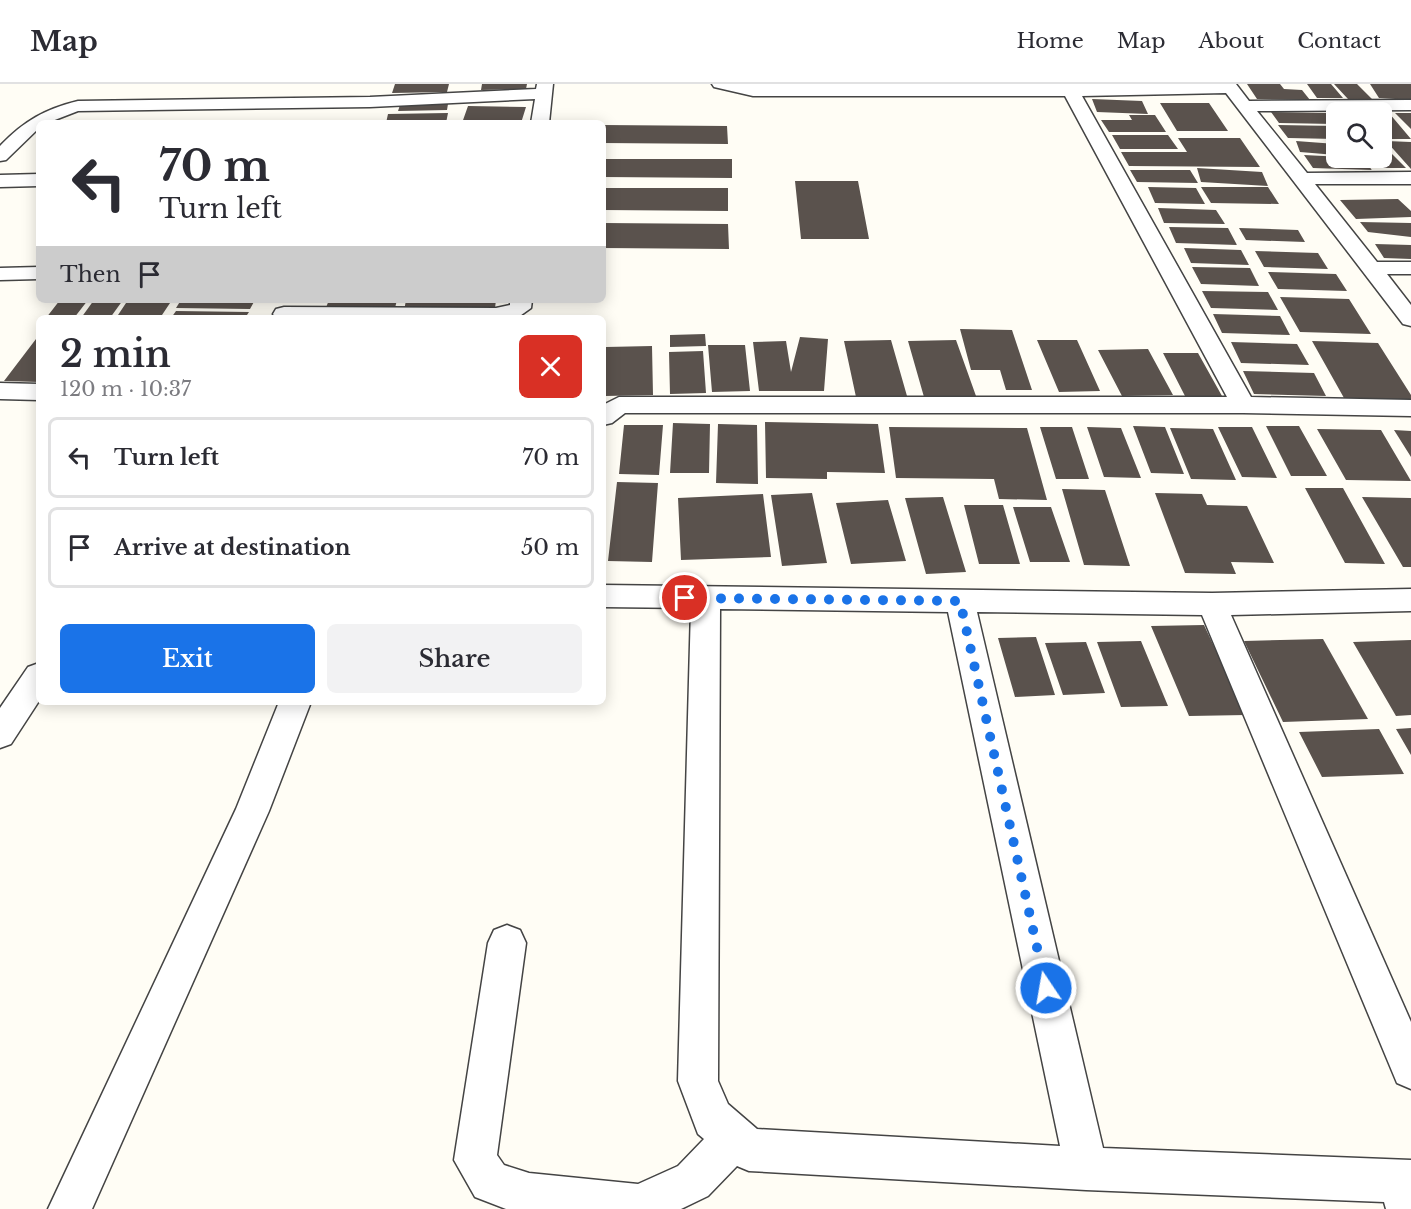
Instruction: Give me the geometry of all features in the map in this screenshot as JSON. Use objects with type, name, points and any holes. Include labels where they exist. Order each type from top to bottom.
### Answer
[{"type":"street","points":[[362,120],[376,84]]},
{"type":"street","points":[[720,84],[753,91],[1071,91],[1228,86],[1411,319]]},
{"type":"street","points":[[37,120],[50,113],[78,106],[370,102],[544,89],[540,120]]},
{"type":"street","points":[[1071,91],[1243,405]]},
{"type":"street","points":[[1244,106],[1411,105]]},
{"type":"street","points":[[0,156],[36,121]]},
{"type":"street","points":[[1302,179],[1411,178]]},
{"type":"street","points":[[0,181],[36,180]]},
{"type":"street","points":[[1372,267],[1411,268]]},
{"type":"street","points":[[0,274],[36,273]]},
{"type":"street","points":[[286,311],[496,315],[511,313],[520,308],[521,303]]},
{"type":"street","points":[[0,391],[36,392]]},
{"type":"street","points":[[606,415],[619,405],[1243,405],[1411,408]]},
{"type":"street","points":[[606,596],[1212,604],[1411,600]]},
{"type":"street","points":[[706,598],[698,1081],[712,1119],[734,1138],[749,1150],[1086,1169],[1405,1191]]},
{"type":"street","points":[[960,601],[1086,1169]]},
{"type":"street","points":[[1212,604],[1411,1069]]},
{"type":"street","points":[[0,734],[36,680]]},
{"type":"street","points":[[70,1209],[252,811],[294,705]]},
{"type":"street","points":[[507,943],[475,1160],[490,1182],[529,1195],[639,1206],[693,1182],[734,1138]]},
{"type":"building","points":[[395,84],[449,84],[447,92],[392,93]]},
{"type":"building","points":[[482,84],[527,84],[526,89],[481,90]]},
{"type":"building","points":[[1247,84],[1280,84],[1284,89],[1302,90],[1310,100],[1257,99]]},
{"type":"building","points":[[1307,84],[1331,84],[1343,98],[1317,98]]},
{"type":"building","points":[[1334,84],[1357,84],[1372,99],[1348,99]]},
{"type":"building","points":[[1370,84],[1411,84],[1411,100],[1379,98]]},
{"type":"building","points":[[1092,99],[1142,101],[1148,114],[1097,112]]},
{"type":"building","points":[[1160,103],[1209,103],[1228,131],[1177,131]]},
{"type":"building","points":[[448,104],[447,110],[398,111],[400,105]]},
{"type":"building","points":[[468,106],[526,107],[522,120],[463,120]]},
{"type":"building","points":[[1271,112],[1326,113],[1326,124],[1279,123]]},
{"type":"building","points":[[448,113],[447,120],[387,120],[388,114]]},
{"type":"building","points":[[1395,113],[1411,113],[1411,129]]},
{"type":"building","points":[[1129,115],[1155,115],[1166,132],[1109,132],[1101,120],[1132,120]]},
{"type":"building","points":[[1392,117],[1411,139],[1392,139]]},
{"type":"building","points":[[606,125],[727,126],[728,144],[606,143]]},
{"type":"building","points":[[1278,125],[1326,126],[1326,139],[1288,138]]},
{"type":"building","points":[[1112,135],[1168,135],[1178,149],[1120,149]]},
{"type":"building","points":[[1178,138],[1240,138],[1260,167],[1129,166],[1121,152],[1187,152]]},
{"type":"building","points":[[1296,141],[1326,143],[1326,154],[1300,152]]},
{"type":"building","points":[[1392,141],[1411,142],[1411,169],[1392,148]]},
{"type":"building","points":[[1392,154],[1406,168],[1392,168]]},
{"type":"building","points":[[1304,155],[1326,156],[1326,168],[1370,168],[1372,170],[1313,168]]},
{"type":"building","points":[[606,159],[732,159],[732,178],[606,177]]},
{"type":"building","points":[[1197,168],[1262,172],[1268,186],[1201,182]]},
{"type":"building","points":[[1130,170],[1190,170],[1198,183],[1137,182]]},
{"type":"building","points":[[795,181],[858,181],[869,239],[801,239]]},
{"type":"building","points":[[1148,187],[1196,188],[1205,204],[1155,203]]},
{"type":"building","points":[[1201,187],[1268,187],[1279,204],[1211,203]]},
{"type":"building","points":[[606,188],[728,188],[728,211],[606,210]]},
{"type":"building","points":[[1398,199],[1411,211],[1411,217],[1356,219],[1340,200]]},
{"type":"building","points":[[1158,208],[1216,210],[1225,224],[1164,223]]},
{"type":"building","points":[[1360,222],[1411,223],[1411,237],[1368,232]]},
{"type":"building","points":[[606,223],[728,224],[729,249],[606,248]]},
{"type":"building","points":[[1169,227],[1228,228],[1237,245],[1176,243]]},
{"type":"building","points":[[1239,228],[1298,230],[1305,242],[1246,240]]},
{"type":"building","points":[[1375,244],[1411,245],[1411,259],[1384,258]]},
{"type":"building","points":[[1184,248],[1241,250],[1249,265],[1191,263]]},
{"type":"building","points":[[1255,251],[1318,253],[1328,269],[1264,267]]},
{"type":"building","points":[[1192,267],[1250,268],[1259,286],[1201,284]]},
{"type":"building","points":[[1268,272],[1336,274],[1347,291],[1278,289]]},
{"type":"building","points":[[1202,291],[1268,292],[1278,310],[1211,308]]},
{"type":"building","points":[[1280,297],[1349,299],[1371,334],[1300,332]]},
{"type":"building","points":[[58,303],[86,303],[76,315],[48,315]]},
{"type":"building","points":[[92,303],[121,303],[112,315],[83,315]]},
{"type":"building","points":[[126,303],[170,303],[162,315],[118,315]]},
{"type":"building","points":[[179,303],[253,303],[250,309],[176,308]]},
{"type":"building","points":[[328,303],[396,303],[395,308],[325,310]]},
{"type":"building","points":[[405,303],[496,303],[495,308],[404,311]]},
{"type":"building","points":[[176,311],[249,312],[247,315],[173,315]]},
{"type":"building","points":[[1213,314],[1280,316],[1290,335],[1222,333]]},
{"type":"building","points":[[960,329],[1012,330],[1032,390],[1006,390],[1000,370],[971,370]]},
{"type":"building","points":[[705,334],[706,346],[670,347],[670,335]]},
{"type":"building","points":[[800,337],[828,339],[824,391],[759,391],[753,342],[786,341],[791,372]]},
{"type":"building","points":[[36,339],[36,382],[4,381]]},
{"type":"building","points":[[891,340],[907,396],[856,397],[844,341]]},
{"type":"building","points":[[956,340],[976,396],[924,397],[908,341]]},
{"type":"building","points":[[1037,340],[1077,340],[1100,391],[1059,392]]},
{"type":"building","points":[[1312,341],[1378,343],[1411,395],[1411,400],[1344,398]]},
{"type":"building","points":[[1231,342],[1297,344],[1309,365],[1241,363]]},
{"type":"building","points":[[708,345],[745,345],[750,391],[712,392]]},
{"type":"building","points":[[652,346],[653,395],[606,396],[606,347]]},
{"type":"building","points":[[1148,349],[1173,395],[1122,396],[1098,350]]},
{"type":"building","points":[[703,351],[706,393],[670,394],[669,352]]},
{"type":"building","points":[[1163,353],[1198,353],[1222,396],[1185,396]]},
{"type":"building","points":[[1243,371],[1314,373],[1326,396],[1254,394]]},
{"type":"building","points":[[765,422],[878,424],[885,473],[827,472],[827,479],[766,478]]},
{"type":"building","points":[[673,423],[710,424],[709,473],[670,473]]},
{"type":"building","points":[[718,424],[757,425],[758,484],[716,483]]},
{"type":"building","points":[[624,425],[663,425],[659,475],[619,474]]},
{"type":"building","points":[[1133,426],[1165,427],[1184,474],[1151,473]]},
{"type":"building","points":[[1266,426],[1299,426],[1327,476],[1291,476]]},
{"type":"building","points":[[889,427],[1027,428],[1047,500],[999,499],[994,479],[896,478]]},
{"type":"building","points":[[1040,427],[1072,427],[1089,479],[1056,479]]},
{"type":"building","points":[[1087,427],[1121,428],[1141,478],[1104,477]]},
{"type":"building","points":[[1218,427],[1252,427],[1277,478],[1242,477]]},
{"type":"building","points":[[1170,428],[1213,429],[1236,480],[1191,479]]},
{"type":"building","points":[[1317,429],[1381,430],[1411,481],[1346,480]]},
{"type":"building","points":[[1394,430],[1411,431],[1411,457]]},
{"type":"building","points":[[617,482],[658,483],[652,562],[608,561]]},
{"type":"building","points":[[1305,488],[1343,488],[1385,564],[1345,563]]},
{"type":"building","points":[[1062,489],[1105,490],[1130,566],[1084,565]]},
{"type":"building","points":[[812,493],[827,563],[782,566],[771,495]]},
{"type":"building","points":[[1155,493],[1202,494],[1207,505],[1247,506],[1274,563],[1231,562],[1236,574],[1185,573]]},
{"type":"building","points":[[763,494],[771,557],[681,560],[678,498]]},
{"type":"building","points":[[943,497],[966,572],[926,574],[905,498]]},
{"type":"building","points":[[1362,497],[1411,498],[1411,567],[1403,567]]},
{"type":"building","points":[[888,500],[906,561],[851,564],[836,503]]},
{"type":"building","points":[[964,505],[1003,505],[1020,564],[979,564]]},
{"type":"building","points":[[1013,507],[1051,507],[1070,562],[1030,562]]},
{"type":"building","points":[[1204,625],[1246,715],[1189,716],[1151,626]]},
{"type":"building","points":[[1036,637],[1055,695],[1015,697],[998,638]]},
{"type":"building","points":[[1323,639],[1368,719],[1283,722],[1244,641]]},
{"type":"building","points":[[1411,640],[1411,715],[1396,716],[1353,642]]},
{"type":"building","points":[[1141,641],[1168,706],[1121,707],[1097,642]]},
{"type":"building","points":[[1086,642],[1105,693],[1063,695],[1045,643]]},
{"type":"building","points":[[1411,728],[1411,755],[1396,729]]},
{"type":"building","points":[[1379,729],[1404,774],[1322,777],[1299,732]]},
{"type":"route","points":[[685,598],[960,601],[1046,988]]}]
